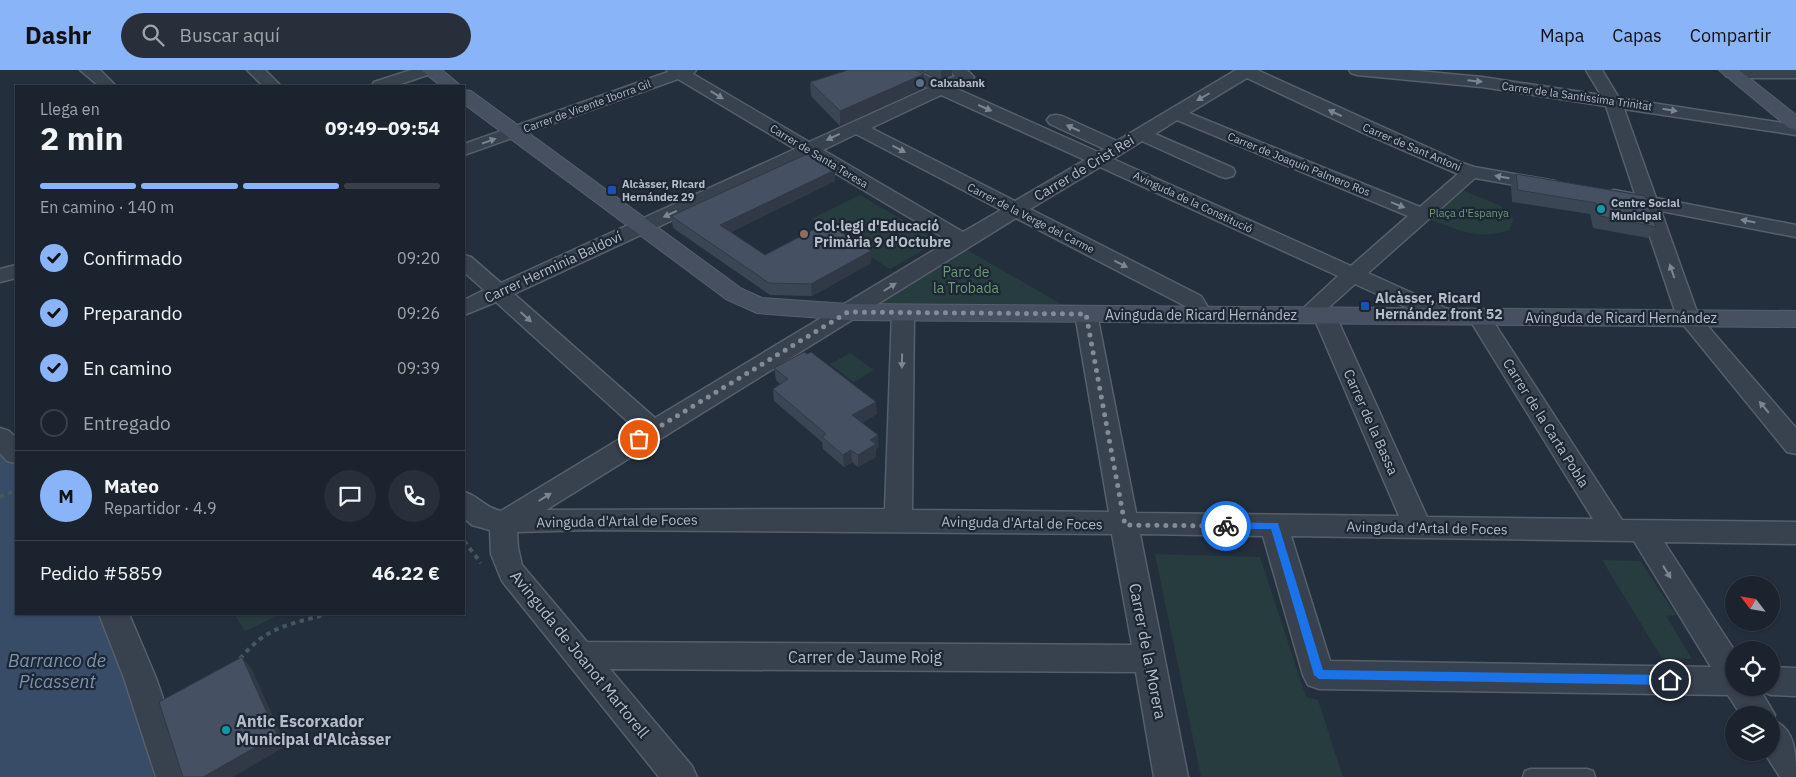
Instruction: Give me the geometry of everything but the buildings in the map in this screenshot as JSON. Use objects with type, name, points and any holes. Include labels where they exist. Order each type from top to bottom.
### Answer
[{"type":"street","points":[[256,70],[272,85]]},
{"type":"street","points":[[383,85],[428,70],[450,85]]},
{"type":"street","name":"Avinguda de la Constitució","points":[[901,70],[1444,316]]},
{"type":"street","name":"Carrer de la Santíssima Trinitat","points":[[1357,70],[1482,82],[1612,100],[1796,130]]},
{"type":"street","points":[[1594,70],[1612,100],[1688,317],[1796,445]]},
{"type":"street","points":[[93,71],[107,85]]},
{"type":"street","name":"Carrer de Vicente Iborra Gil","points":[[465,150],[681,71]]},
{"type":"street","name":"Carrer de Santa Teresa","points":[[681,71],[964,241]]},
{"type":"street","name":"Carrer de Crist Rei","points":[[504,522],[1244,71]]},
{"type":"street","name":"Carrer de Sant Antoni","points":[[1244,71],[1444,162],[1471,172],[1570,188]]},
{"type":"street","points":[[1730,72],[1796,73]]},
{"type":"street","points":[[1730,72],[1796,124]]},
{"type":"street","points":[[960,75],[981,87]]},
{"type":"street","name":"Carrer Herminia Baldoví","points":[[465,308],[941,88],[960,75]]},
{"type":"street","name":"Avinguda de Ricard Hernández","points":[[465,96],[734,294],[757,305],[848,312],[1796,319]]},
{"type":"street","name":"Carrer de Joaquín Palmero Ros","points":[[1174,113],[1423,215]]},
{"type":"street","points":[[1045,116],[1117,148]]},
{"type":"street","name":"Carrer de la Verge del Carme","points":[[856,127],[1193,301],[1201,314]]},
{"type":"street","name":"Carrer de Crist Rei","points":[[1141,134],[1226,172]]},
{"type":"street","points":[[1316,315],[1354,276],[1471,172]]},
{"type":"street","points":[[1599,193],[1796,231]]},
{"type":"street","points":[[465,262],[653,430]]},
{"type":"street","points":[[0,276],[15,271]]},
{"type":"street","points":[[808,310],[815,319],[815,333]]},
{"type":"street","points":[[898,520],[902,312]]},
{"type":"street","name":"Carrer de la Morera","points":[[1086,314],[1171,777]]},
{"type":"street","name":"Carrer de la Bassa","points":[[1316,315],[1418,528]]},
{"type":"street","name":"Carrer de la Carta Pobla","points":[[1479,317],[1613,529]]},
{"type":"street","points":[[0,437],[15,453]]},
{"type":"street","name":"Avinguda d'Artal de Foces","points":[[465,503],[482,518],[504,522],[590,520],[898,520],[1125,525],[1613,529],[1796,533]]},
{"type":"street","name":"Avinguda de Joanot Martorell","points":[[504,522],[505,561],[512,573],[680,777]]},
{"type":"street","points":[[1274,526],[1319,675],[1725,681]]},
{"type":"street","points":[[1641,530],[1725,662]]},
{"type":"street","points":[[114,615],[140,678],[173,777]]},
{"type":"street","name":"Carrer de Jaume Roig","points":[[581,655],[1150,659]]},
{"type":"street","points":[[1780,682],[1796,682]]},
{"type":"street","points":[[1780,748],[1796,772]]},
{"type":"lane","points":[[1531,777],[1587,777]]},
{"type":"path","points":[[0,497],[15,490]]},
{"type":"path","points":[[235,662],[248,651],[254,642],[272,630],[324,615]]},
{"type":"green space","name":"Plaça d'Espanya","points":[[1462,190],[1501,206],[1513,219],[1510,230],[1488,234],[1469,233],[1429,219]]},
{"type":"green space","points":[[860,195],[939,241],[890,269],[811,219]]},
{"type":"green space","name":"Parc de la Trobada","points":[[964,248],[1068,308],[874,304]]},
{"type":"green space","points":[[850,353],[874,370],[854,382],[830,364]]},
{"type":"green space","points":[[1155,554],[1260,557],[1306,697],[1318,700],[1343,777],[1201,777]]},
{"type":"green space","points":[[1602,560],[1640,561],[1676,615],[1666,616],[1692,659],[1662,658]]},
{"type":"green space","points":[[235,615],[280,615],[245,631]]},
{"type":"water","name":"Barranco de Picassent","points":[[0,455],[15,466],[15,615],[103,615],[127,673],[154,777],[0,777]]},
{"type":"way so far","points":[[639,439],[848,312],[1086,314],[1125,525],[1226,526]]},
{"type":"place","name":"Caixabank","points":[[920,83]]},
{"type":"place","name":"Alcàsser, Ricard Hernández 29","points":[[612,190]]},
{"type":"place","name":"Centre Social Municipal","points":[[1601,209]]},
{"type":"place","name":"Col·legi d'Educació Primària 9 d'Octubre","points":[[804,234]]},
{"type":"place","name":"Alcàsser, Ricard Hernández front 52","points":[[1365,306]]},
{"type":"place","name":"Antic Escorxador Municipal d'Alcàsser","points":[[226,730]]},
{"type":"route","points":[[1226,526],[1274,526],[1319,675],[1670,680]]}]
